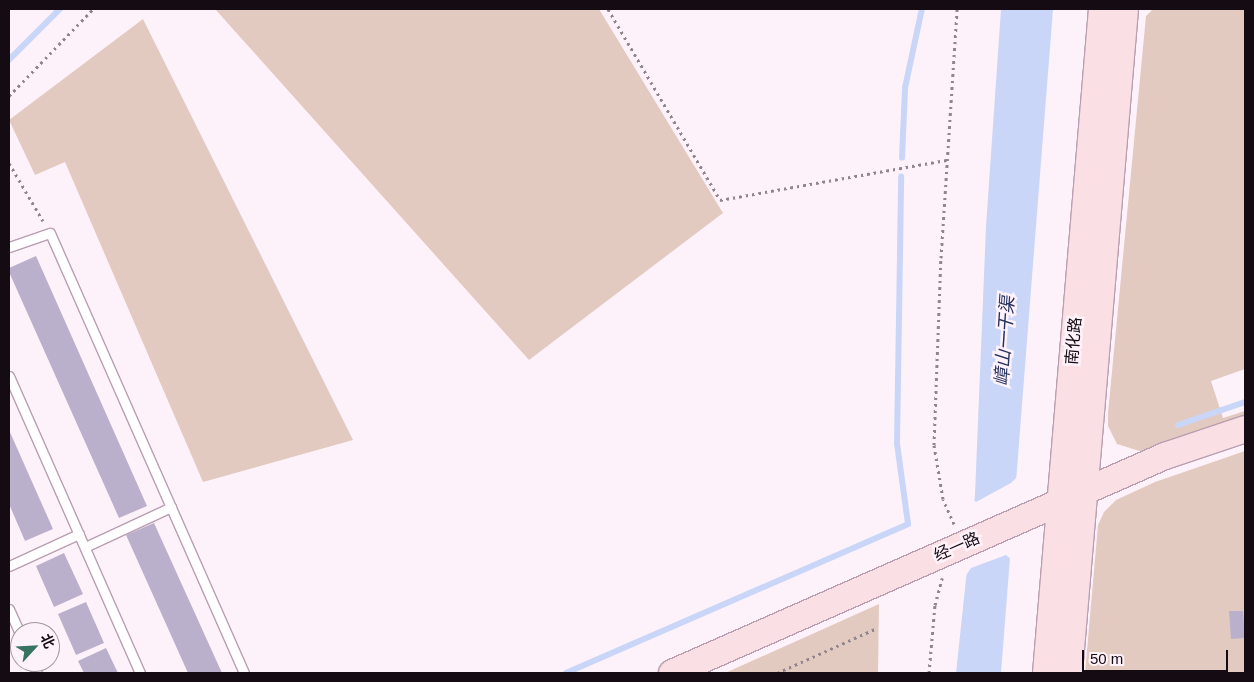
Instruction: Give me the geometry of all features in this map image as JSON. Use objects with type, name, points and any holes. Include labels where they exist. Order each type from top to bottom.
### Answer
[{"type":"main road","name":"南化路","points":[[1046,673],[1102,9]]},
{"type":"main road","name":"南化路","points":[[1070,673],[1125,9]]},
{"type":"main road","name":"经一路","points":[[672,673],[1165,456],[1245,429]]},
{"type":"lane","points":[[9,247],[50,233],[244,673]]},
{"type":"lane","points":[[9,376],[140,673]]},
{"type":"lane","points":[[85,547],[171,507]]},
{"type":"lane","points":[[9,566],[79,534]]},
{"type":"lane","points":[[9,609],[15,622]]},
{"type":"path","points":[[9,96],[93,9]]},
{"type":"path","points":[[608,9],[720,200],[947,160]]},
{"type":"path","points":[[929,673],[935,605],[956,548],[943,499],[934,445],[947,160],[957,9]]},
{"type":"path","points":[[9,163],[50,233]]},
{"type":"path","points":[[777,673],[875,629]]},
{"type":"shaded area","points":[[215,9],[599,9],[723,213],[529,360]]},
{"type":"shaded area","points":[[1153,9],[1245,9],[1245,369],[1211,381],[1223,418],[1245,411],[1245,421],[1146,453],[1117,444],[1108,426],[1108,413],[1146,16]]},
{"type":"shaded area","points":[[143,19],[353,440],[203,482],[65,162],[35,175],[9,120]]},
{"type":"shaded area","points":[[1245,451],[1245,673],[1085,673],[1098,525],[1104,512],[1116,500],[1155,482]]},
{"type":"shaded area","points":[[879,604],[878,673],[725,673]]},
{"type":"water","name":"嶂山一干渠","points":[[1001,9],[1053,9],[1001,673],[956,673],[975,494],[986,226]]},
{"type":"pier","points":[[1021,473],[1013,561],[1006,555],[971,568],[962,581],[972,499],[976,502],[1011,483]]},
{"type":"building","points":[[36,256],[147,506],[119,518],[9,272],[9,268]]},
{"type":"building","points":[[9,430],[53,529],[25,541],[9,504]]},
{"type":"building","points":[[154,523],[222,673],[188,673],[126,535]]},
{"type":"building","points":[[64,553],[83,594],[54,607],[36,566]]},
{"type":"building","points":[[86,602],[104,643],[76,655],[58,614]]},
{"type":"building","points":[[1229,611],[1243,611],[1245,638],[1231,639]]},
{"type":"building","points":[[106,648],[118,673],[84,673],[78,661]]},
{"type":"waterway","points":[[9,60],[60,9]]},
{"type":"waterway","points":[[902,158],[905,88],[922,9]]},
{"type":"waterway","points":[[566,673],[908,524],[897,444],[901,177]]},
{"type":"waterway","points":[[1178,425],[1245,402]]}]
